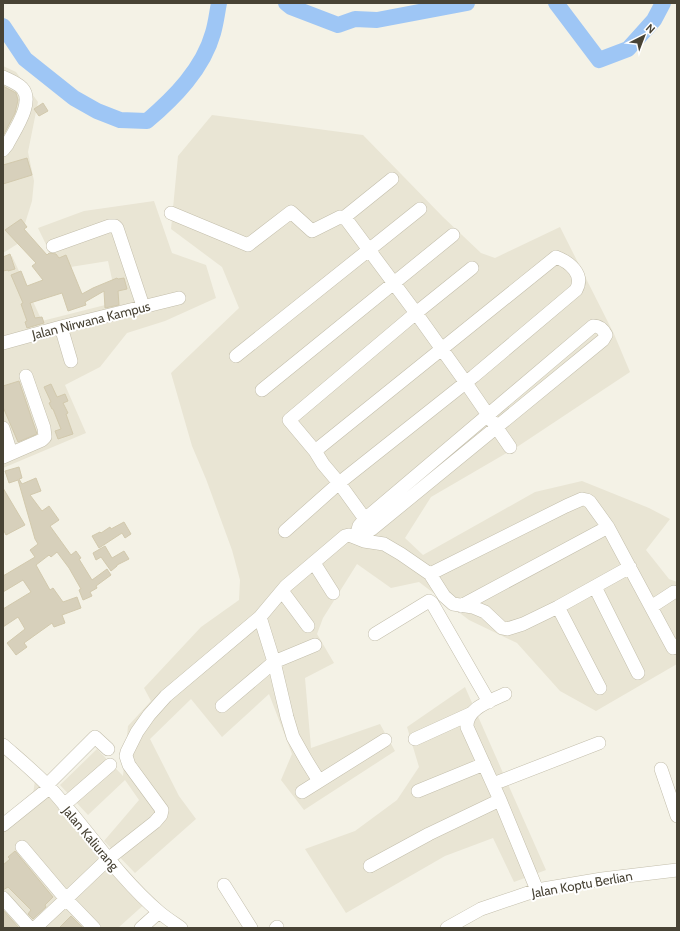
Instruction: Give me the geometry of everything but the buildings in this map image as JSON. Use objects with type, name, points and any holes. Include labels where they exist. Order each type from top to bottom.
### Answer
[{"type":"street","points":[[3,77],[21,88],[26,95],[25,109],[8,130],[3,150]]},
{"type":"street","points":[[346,219],[346,216],[392,179]]},
{"type":"street","points":[[236,356],[420,209]]},
{"type":"street","points":[[171,212],[248,244],[291,212],[312,231],[340,217],[346,219],[394,282],[440,349],[466,382],[510,447]]},
{"type":"street","points":[[53,246],[109,226],[114,226],[143,306]]},
{"type":"street","points":[[262,390],[453,235]]},
{"type":"street","points":[[285,531],[339,484],[466,382],[576,290],[579,285],[579,279],[574,268],[565,260],[556,258],[440,349],[315,451]]},
{"type":"street","points":[[365,519],[323,464],[315,451],[289,420],[472,268]]},
{"type":"street","name":"Jalan Nirwana Kampus","points":[[3,343],[179,298]]},
{"type":"street","points":[[593,326],[598,326],[603,330],[606,335],[603,340],[372,529],[356,537],[359,526],[365,519],[593,326]]},
{"type":"street","points":[[61,327],[71,361]]},
{"type":"street","points":[[3,428],[7,455],[42,440],[45,437],[44,428],[26,376]]},
{"type":"street","points":[[430,574],[582,499],[587,500],[608,527],[673,648],[677,645]]},
{"type":"street","points":[[461,606],[608,527]]},
{"type":"street","points":[[35,928],[108,859],[155,822],[162,813],[162,810],[158,804],[134,774],[127,761],[127,752],[137,732],[149,715],[166,696],[260,617],[282,590],[345,536],[349,535],[364,541],[384,544],[430,574],[444,596],[453,604],[473,606],[485,612],[502,628],[507,629],[523,624],[558,607],[630,567]]},
{"type":"street","points":[[314,563],[333,593]]},
{"type":"street","points":[[595,587],[638,673]]},
{"type":"street","points":[[282,590],[308,626]]},
{"type":"street","points":[[651,607],[674,592]]},
{"type":"street","points":[[374,634],[429,601],[432,603],[489,702]]},
{"type":"street","points":[[558,607],[600,688]]},
{"type":"street","points":[[260,617],[274,662],[293,738],[320,781]]},
{"type":"street","points":[[222,706],[274,662],[315,644]]},
{"type":"street","points":[[414,739],[470,714],[474,710],[505,694]]},
{"type":"street","points":[[470,714],[466,723],[468,733],[493,784],[537,890]]},
{"type":"street","points":[[3,825],[48,786],[95,737],[108,749]]},
{"type":"street","points":[[302,792],[385,740]]},
{"type":"street","points":[[493,784],[599,743]]},
{"type":"street","name":"Jalan Kaliurang","points":[[3,745],[48,786],[108,859],[133,886],[159,912],[181,928]]},
{"type":"street","points":[[64,805],[110,764]]},
{"type":"street","points":[[418,791],[484,764]]},
{"type":"street","points":[[661,769],[677,816]]},
{"type":"street","points":[[370,866],[429,834],[500,800]]},
{"type":"street","points":[[22,847],[66,899],[94,928]]},
{"type":"street","name":"Jalan Koptu Berlian","points":[[446,928],[481,909],[537,890],[602,879],[677,870]]},
{"type":"street","points":[[224,885],[251,928]]},
{"type":"street","points":[[3,898],[30,928]]},
{"type":"street","points":[[141,928],[159,912]]},
{"type":"shaded area","points":[[3,66],[16,72],[38,102],[28,152],[34,181],[32,201],[19,243],[3,253]]},
{"type":"shaded area","points":[[212,115],[363,135],[443,217],[481,253],[495,258],[560,227],[614,334],[630,372],[517,447],[431,497],[405,538],[423,555],[535,492],[582,481],[649,508],[670,519],[646,550],[669,579],[677,582],[677,664],[596,711],[560,691],[517,643],[469,620],[419,582],[391,588],[357,564],[323,618],[317,634],[334,663],[305,678],[311,748],[380,724],[395,751],[304,810],[281,780],[292,754],[269,694],[222,737],[191,699],[150,739],[179,796],[196,819],[135,873],[104,841],[139,800],[125,780],[88,815],[60,785],[97,749],[123,776],[128,726],[151,701],[144,688],[201,627],[239,600],[240,580],[232,550],[206,479],[192,446],[171,373],[239,308],[222,267],[171,229],[178,156]]},
{"type":"shaded area","points":[[154,201],[172,253],[206,265],[216,298],[165,321],[127,333],[100,367],[65,385],[86,433],[3,468],[3,262],[12,256],[42,321],[117,302],[108,261],[58,269],[38,228],[84,211]]},
{"type":"shaded area","points":[[465,687],[546,870],[514,882],[493,838],[445,856],[346,913],[305,849],[355,831],[397,800],[419,767],[407,727]]},
{"type":"shaded area","points":[[36,774],[148,901],[118,928],[3,928],[3,819],[32,801]]},
{"type":"waterway","points":[[3,26],[25,59],[74,98],[97,111],[120,120],[147,121],[177,93],[195,71],[213,33],[219,3]]},
{"type":"waterway","points":[[286,3],[291,7],[338,25],[355,19],[377,20],[467,3]]},
{"type":"waterway","points":[[556,3],[599,60],[628,49],[654,20],[663,3]]}]
